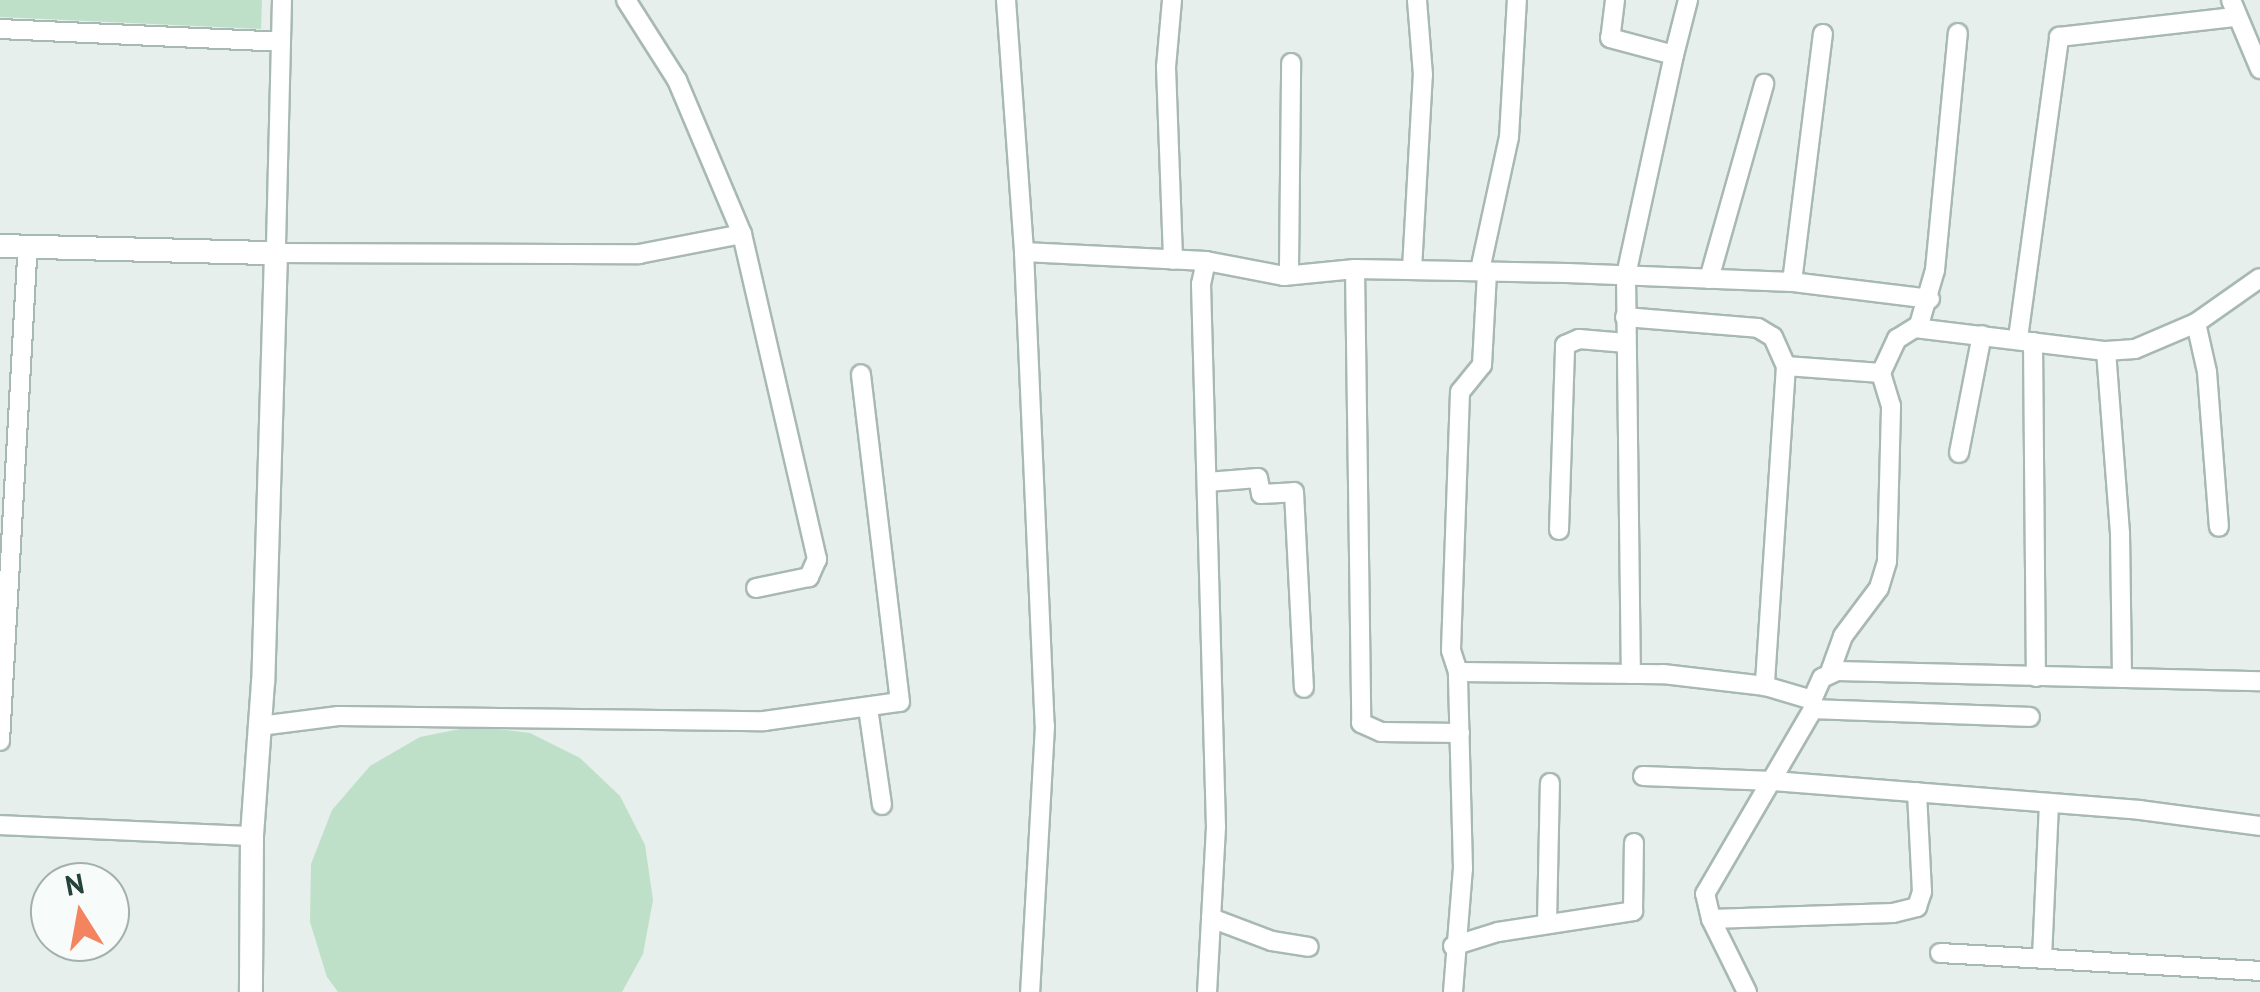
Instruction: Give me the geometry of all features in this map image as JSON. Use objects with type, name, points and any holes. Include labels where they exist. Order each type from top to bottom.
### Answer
[{"type":"street","points":[[251,992],[252,836],[260,726],[282,0]]},
{"type":"street","points":[[626,0],[676,80],[742,234],[816,560],[810,577],[756,588]]},
{"type":"street","points":[[1006,0],[1024,252],[1045,726],[1030,992]]},
{"type":"street","points":[[1172,0],[1166,67],[1173,260]]},
{"type":"street","points":[[1412,269],[1423,75],[1417,0]]},
{"type":"street","points":[[1454,992],[1454,946],[1463,870],[1458,672],[1450,650],[1460,392],[1482,365],[1485,280],[1509,137],[1517,0]]},
{"type":"street","points":[[1615,0],[1610,38],[1674,55]]},
{"type":"street","points":[[1631,674],[1626,281],[1688,0]]},
{"type":"street","points":[[2036,677],[2022,330],[2060,38],[2232,8],[2260,69]]},
{"type":"street","points":[[0,30],[281,42]]},
{"type":"street","points":[[1747,992],[1711,919],[1706,894],[1773,780],[1830,672],[1843,636],[1878,588],[1887,561],[1891,398],[1881,373],[1897,339],[1923,316],[1958,33]]},
{"type":"street","points":[[1792,282],[1823,34]]},
{"type":"street","points":[[1284,276],[1288,269],[1291,63]]},
{"type":"street","points":[[1710,278],[1764,84]]},
{"type":"street","points":[[0,246],[276,253],[640,254],[742,234]]},
{"type":"street","points":[[0,741],[28,246]]},
{"type":"street","points":[[1024,252],[1173,260],[1203,272],[1284,276],[1355,276],[1412,269],[1485,280],[1710,278],[1792,282],[1982,334],[2022,330],[2106,351],[2135,349],[2196,323],[2260,278]]},
{"type":"street","points":[[1203,272],[1216,827],[1207,992]]},
{"type":"street","points":[[1355,276],[1362,723],[1381,732],[1460,732]]},
{"type":"street","points":[[1625,312],[1758,328],[1772,337],[1786,366],[1765,686]]},
{"type":"street","points":[[2196,323],[2207,372],[2219,527]]},
{"type":"street","points":[[1959,453],[1982,334]]},
{"type":"street","points":[[1559,530],[1564,345],[1579,338],[1626,344]]},
{"type":"street","points":[[2106,351],[2120,533],[2122,678]]},
{"type":"street","points":[[1786,366],[1881,373]]},
{"type":"street","points":[[260,726],[338,716],[764,721],[897,703],[902,696],[862,374]]},
{"type":"street","points":[[1207,482],[1258,478],[1261,494],[1294,492],[1304,688]]},
{"type":"street","points":[[1458,672],[1631,674],[1765,686],[1812,704],[2030,717]]},
{"type":"street","points":[[1830,672],[2260,681]]},
{"type":"street","points":[[868,708],[882,805]]},
{"type":"street","points":[[1643,776],[1773,780],[2049,803],[2260,826]]},
{"type":"street","points":[[1547,923],[1550,783]]},
{"type":"street","points":[[1711,919],[1892,913],[1917,907],[1922,892],[1916,792]]},
{"type":"street","points":[[2042,958],[2049,803]]},
{"type":"street","points":[[0,825],[252,836]]},
{"type":"street","points":[[1454,946],[1547,923],[1632,911],[1634,843]]},
{"type":"street","points":[[1211,918],[1272,941],[1309,947]]},
{"type":"street","points":[[1940,953],[2260,971]]},
{"type":"green space","points":[[0,0],[262,0],[261,29],[0,17]]},
{"type":"green space","points":[[475,726],[530,733],[580,758],[620,796],[645,845],[653,900],[643,954],[622,992],[338,992],[327,977],[310,922],[311,864],[332,810],[370,766],[420,737]]}]
